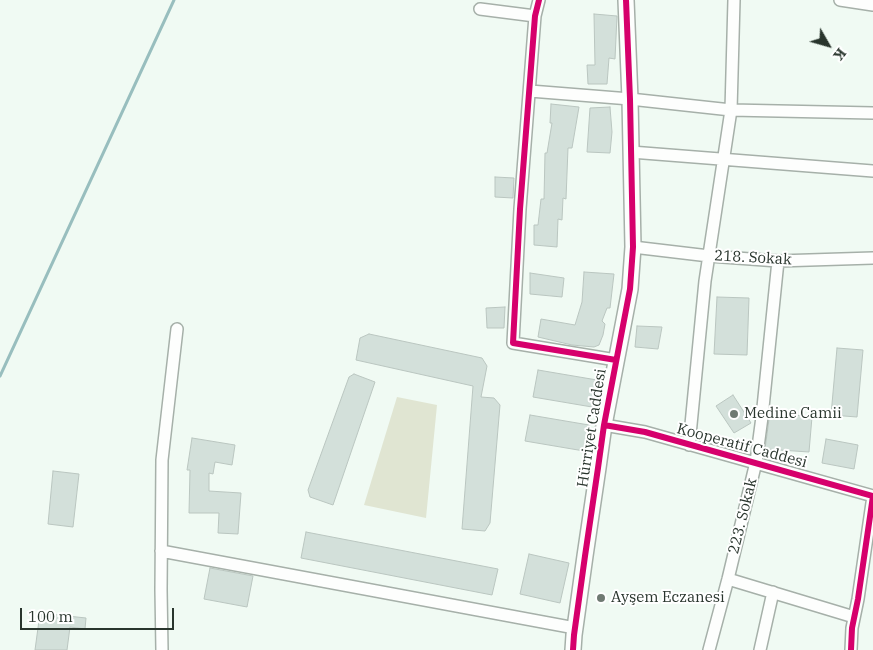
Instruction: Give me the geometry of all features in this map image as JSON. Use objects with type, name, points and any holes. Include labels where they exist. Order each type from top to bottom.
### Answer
[{"type":"street","points":[[539,0],[535,16],[520,209],[513,343],[616,360]]},
{"type":"street","name":"Hürriyet Caddesi","points":[[574,650],[575,628],[604,425],[630,289],[633,247],[626,0]]},
{"type":"street","points":[[689,444],[705,281],[731,110],[734,0]]},
{"type":"street","points":[[840,0],[873,5]]},
{"type":"street","points":[[480,9],[535,16]]},
{"type":"street","points":[[530,91],[630,98],[731,110],[873,113]]},
{"type":"street","points":[[631,152],[873,171]]},
{"type":"street","name":"218. Sokak","points":[[633,247],[709,256],[778,260],[873,258]]},
{"type":"street","name":"223. Sokak","points":[[709,650],[756,462],[778,260]]},
{"type":"street","points":[[162,650],[162,460],[177,329]]},
{"type":"street","name":"Kooperatif Caddesi","points":[[604,425],[645,432],[873,496]]},
{"type":"street","points":[[851,650],[852,628],[873,496]]},
{"type":"street","points":[[161,552],[575,628]]},
{"type":"street","points":[[728,579],[854,617]]},
{"type":"street","points":[[760,650],[773,592]]},
{"type":"green space","points":[[397,397],[437,405],[426,518],[364,505]]},
{"type":"building","points":[[594,14],[617,16],[615,59],[609,58],[607,84],[588,84],[587,65],[595,65]]},
{"type":"building","points":[[551,104],[579,107],[572,148],[568,148],[566,199],[563,198],[562,220],[558,219],[557,247],[534,245],[534,225],[538,225],[541,199],[544,199],[545,153],[547,153],[552,123],[550,123]]},
{"type":"building","points":[[610,107],[612,132],[610,153],[587,152],[590,108]]},
{"type":"building","points":[[495,177],[514,178],[513,198],[495,197]]},
{"type":"building","points":[[584,272],[614,274],[610,308],[607,308],[602,321],[605,324],[599,345],[594,347],[572,345],[538,337],[541,319],[575,325],[582,302]]},
{"type":"building","points":[[530,273],[564,278],[562,297],[530,294]]},
{"type":"building","points":[[717,297],[749,298],[747,355],[714,354]]},
{"type":"building","points":[[505,307],[504,328],[487,328],[486,308]]},
{"type":"building","points":[[637,326],[662,327],[658,349],[635,347]]},
{"type":"building","points":[[369,334],[482,358],[487,366],[481,397],[494,398],[500,405],[490,523],[485,531],[462,529],[473,386],[356,360],[360,338]]},
{"type":"building","points":[[837,348],[863,350],[857,417],[831,415]]},
{"type":"building","points":[[538,370],[597,380],[592,407],[533,397]]},
{"type":"building","points":[[354,374],[375,382],[333,505],[310,497],[308,490],[349,377]]},
{"type":"building","name":"Medine Camii","points":[[733,395],[751,423],[734,433],[716,406]]},
{"type":"building","points":[[770,412],[812,417],[809,452],[765,449]]},
{"type":"building","points":[[530,415],[589,425],[584,451],[525,441]]},
{"type":"building","points":[[192,438],[235,445],[232,465],[215,462],[213,474],[209,473],[209,491],[241,493],[238,534],[218,533],[219,513],[189,513],[190,470],[187,470]]},
{"type":"building","points":[[826,439],[858,445],[854,469],[822,463]]},
{"type":"building","points":[[53,471],[79,474],[73,527],[48,524]]},
{"type":"building","points":[[306,532],[498,569],[492,595],[301,558]]},
{"type":"building","points":[[529,554],[569,563],[560,603],[520,594]]},
{"type":"building","points":[[210,568],[253,576],[247,607],[204,599]]},
{"type":"building","points":[[40,613],[86,618],[85,629],[70,627],[67,650],[35,650]]},
{"type":"waterway","points":[[0,376],[174,0]]},
{"type":"cycle path","points":[[539,0],[535,16],[520,209],[513,343],[616,360]]},
{"type":"cycle path","points":[[573,650],[604,425],[630,289],[633,247],[626,0]]},
{"type":"cycle path","points":[[604,425],[645,432],[873,496],[852,628],[851,650]]},
{"type":"place","name":"Medine Camii","points":[[734,414]]},
{"type":"place","name":"Ayşem Eczanesi","points":[[601,598]]}]
